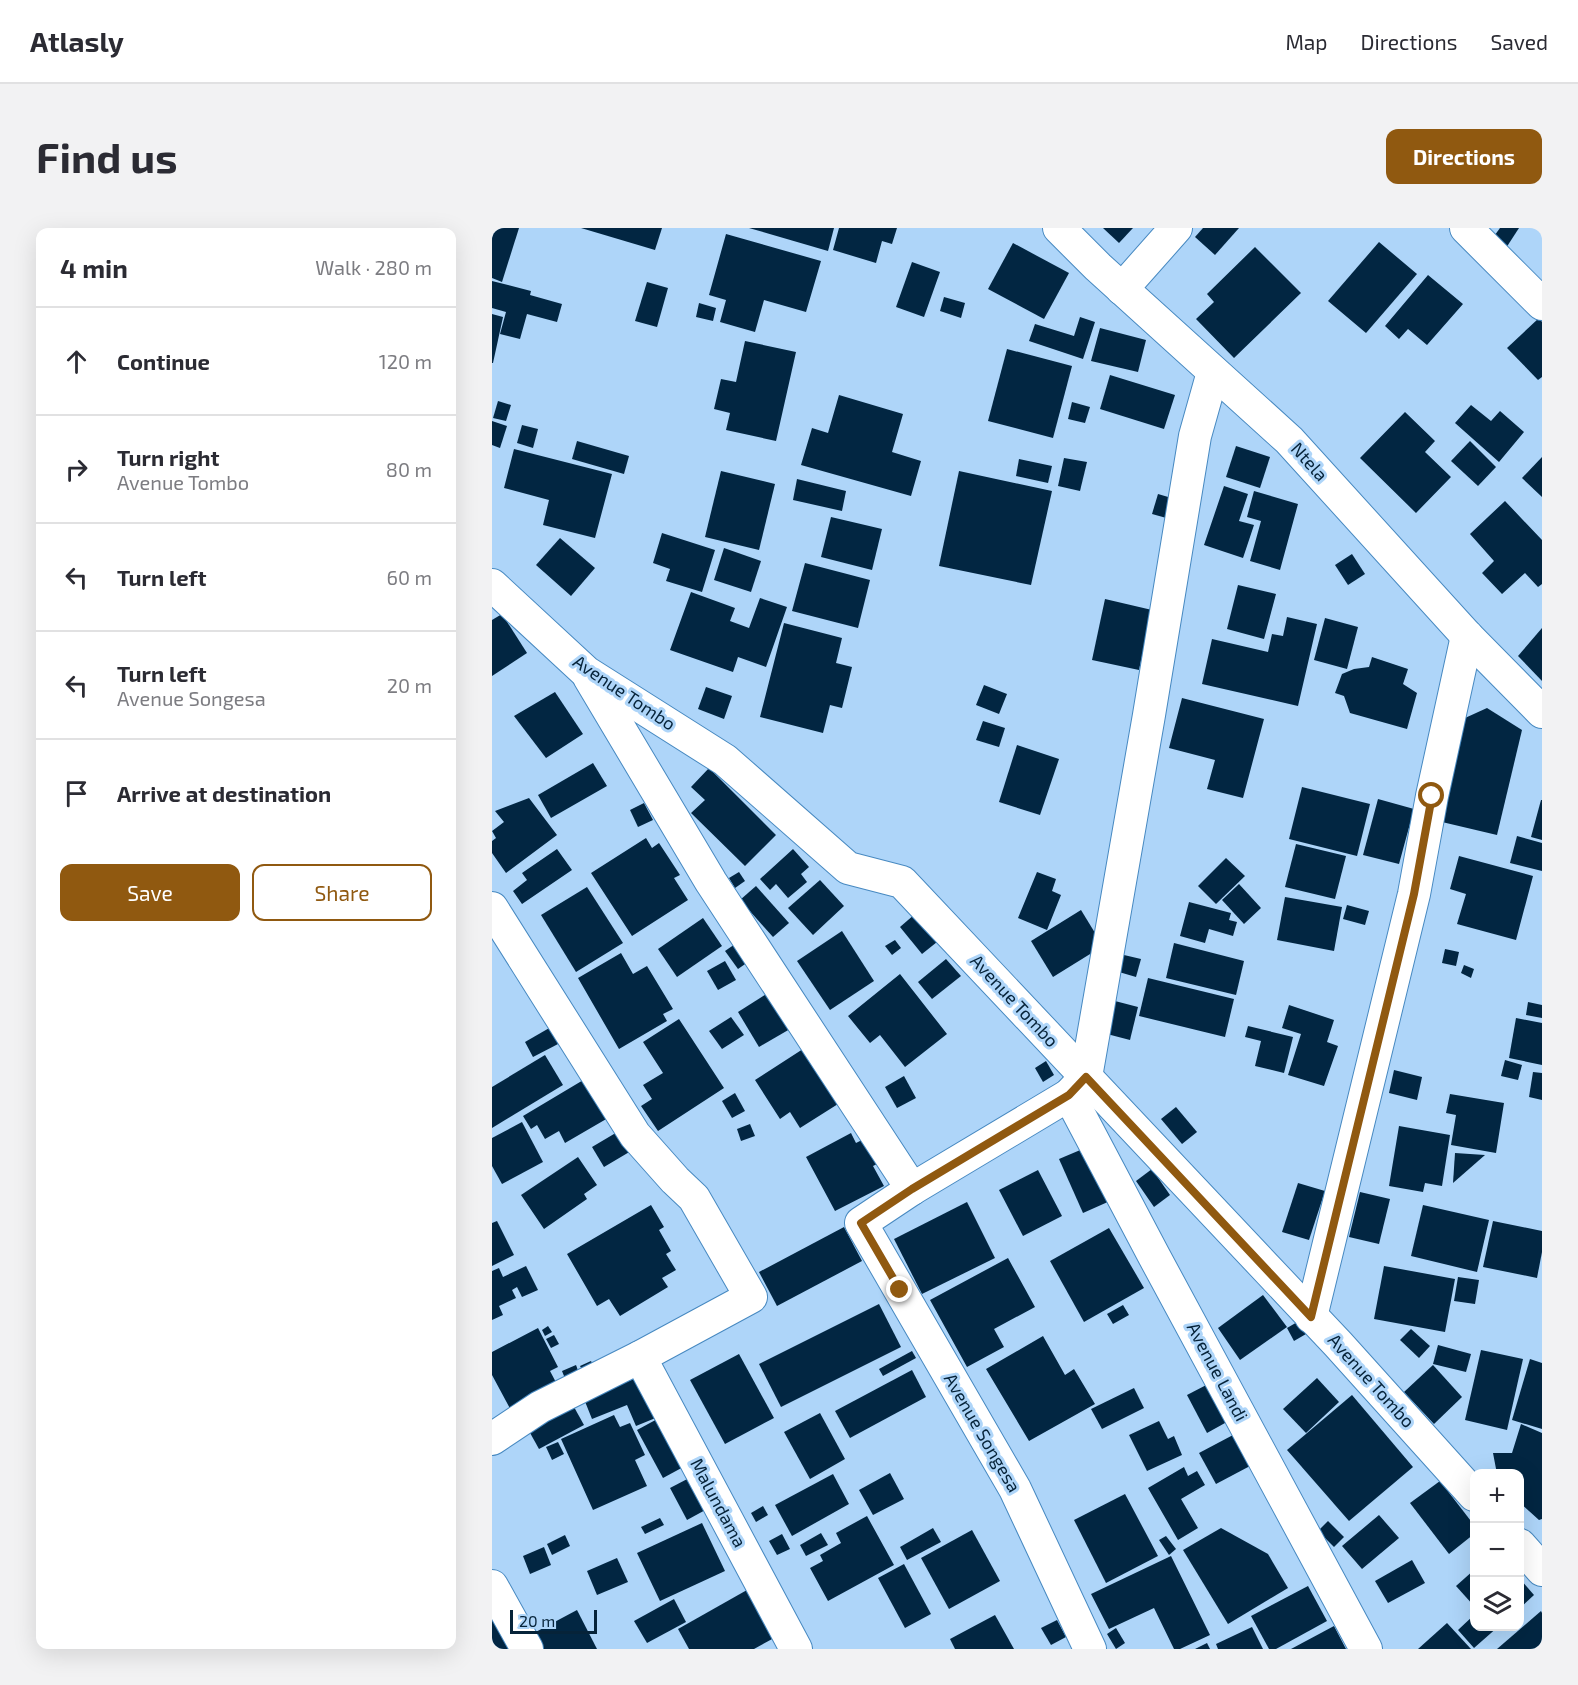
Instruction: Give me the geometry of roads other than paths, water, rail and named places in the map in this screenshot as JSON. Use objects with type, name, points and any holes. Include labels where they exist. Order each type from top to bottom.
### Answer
[{"type":"street","name":"Ntela","points":[[1059,228],[1122,289],[1289,440],[1467,636],[1542,712]]},
{"type":"street","points":[[1122,289],[1176,228]]},
{"type":"street","points":[[1466,228],[1542,304]]},
{"type":"street","points":[[586,672],[711,882],[912,1189],[1077,1086],[1149,715],[1195,436],[1213,372]]},
{"type":"street","name":"Avenue Tombo","points":[[492,585],[586,672],[725,760],[848,868],[902,882],[1077,1086],[1338,1344],[1470,1491]]},
{"type":"street","points":[[1311,1317],[1414,894],[1432,796],[1467,636]]},
{"type":"street","points":[[492,908],[635,1136],[694,1198],[751,1297],[640,1357],[540,1407],[492,1439]]},
{"type":"street","name":"Avenue Landi","points":[[1077,1086],[1159,1267],[1366,1649]]},
{"type":"street","name":"Avenue Songesa","points":[[912,1189],[861,1223],[1015,1489],[1090,1649]]},
{"type":"street","name":"Malundama","points":[[640,1357],[796,1649]]},
{"type":"street","points":[[1524,1550],[1542,1570]]},
{"type":"street","points":[[492,1586],[527,1649]]}]
